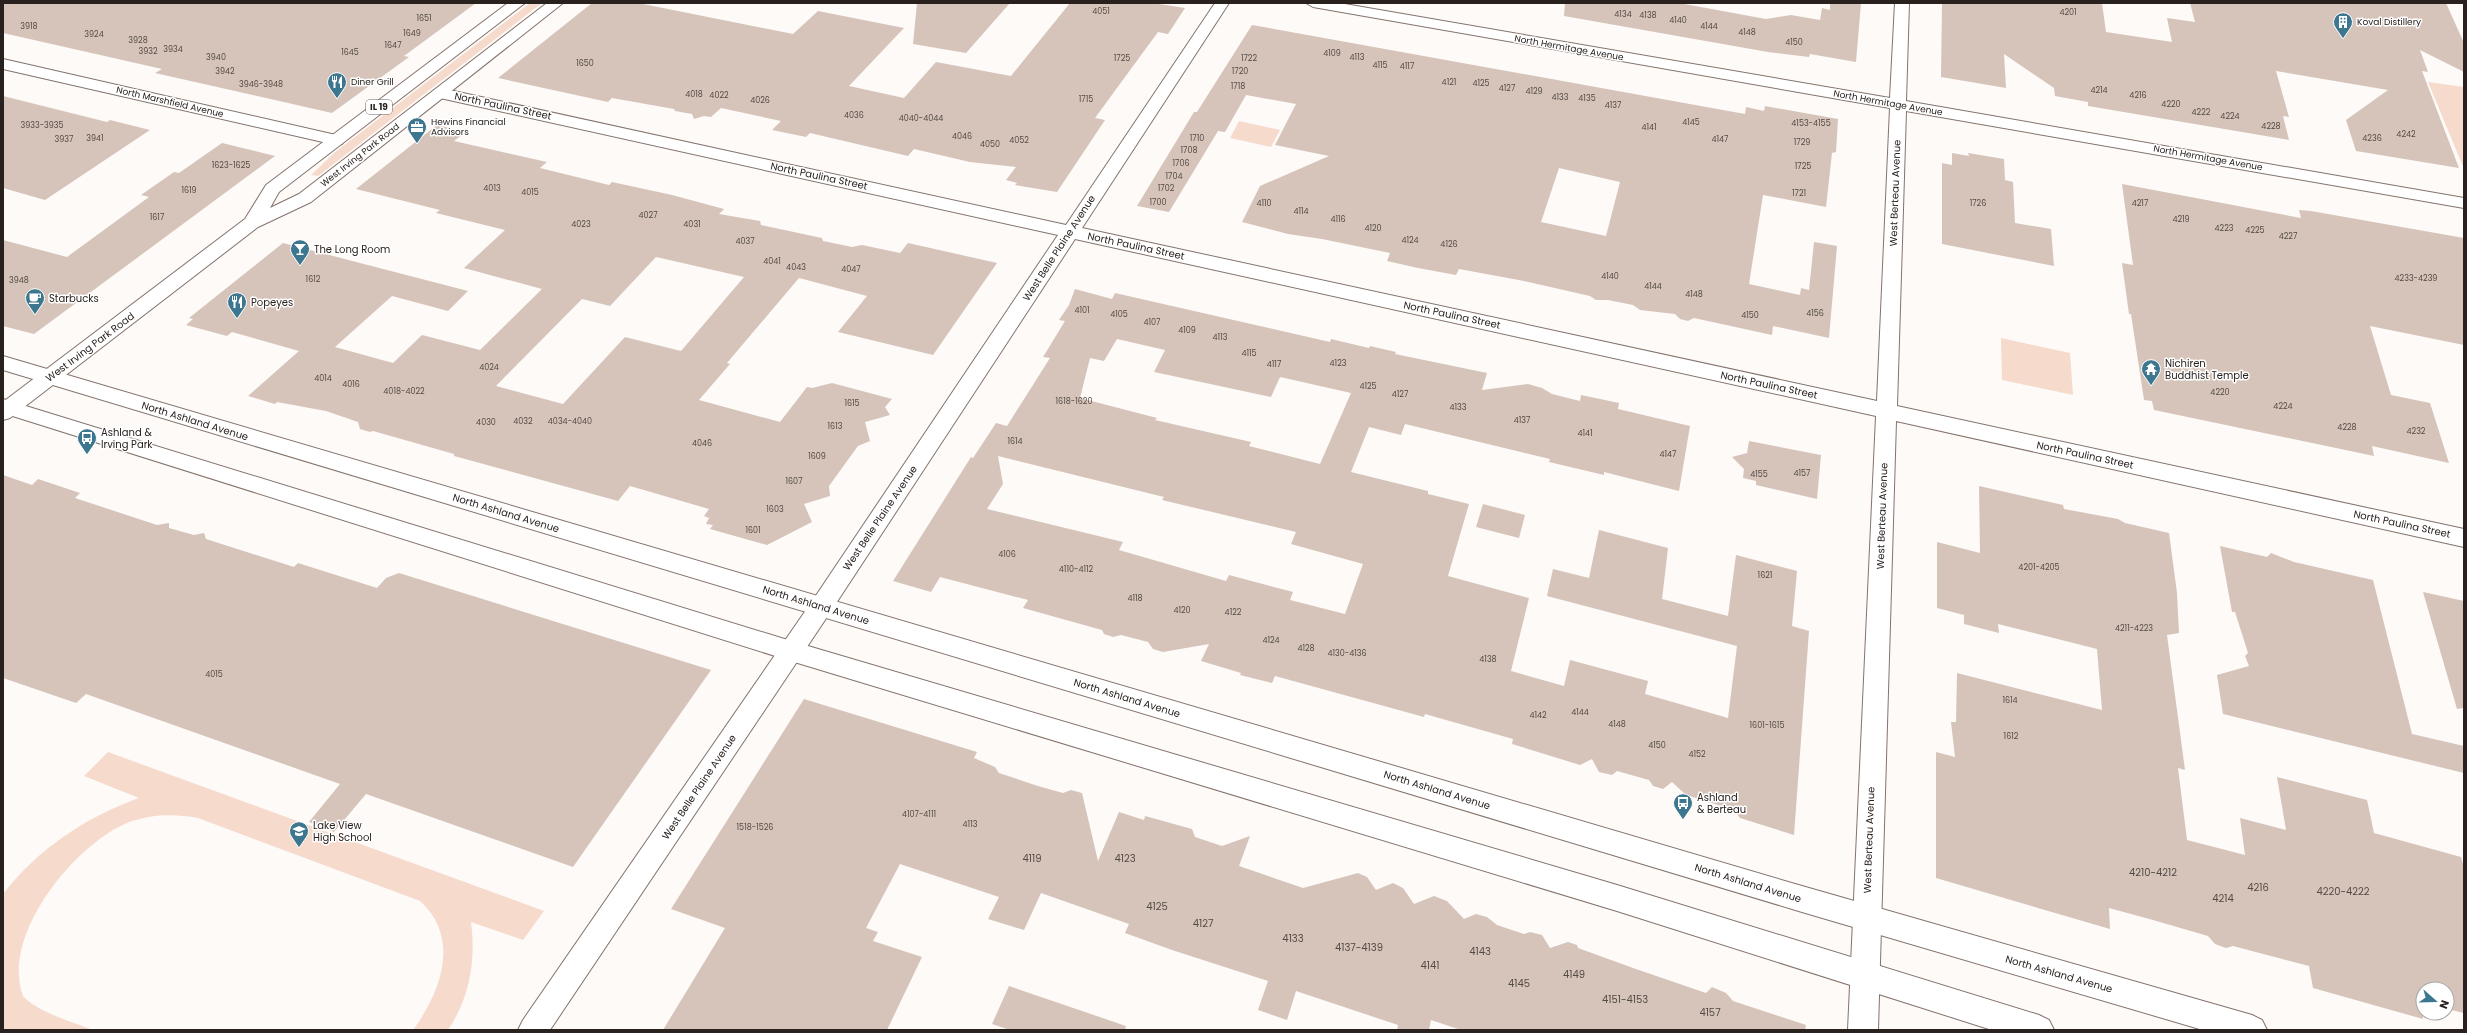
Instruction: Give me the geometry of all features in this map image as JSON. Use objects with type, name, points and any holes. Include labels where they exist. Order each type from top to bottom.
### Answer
[{"type":"street","name":"West Irving Park Road","points":[[252,223],[272,189],[518,3]]},
{"type":"street","name":"West Irving Park Road","points":[[5,409],[50,377],[252,223],[305,198],[556,3]]},
{"type":"street","name":"West Belle Plaine Avenue","points":[[533,1030],[821,607],[1222,3]]},
{"type":"street","name":"North Hermitage Avenue","points":[[1313,3],[2464,202]]},
{"type":"street","name":"West Berteau Avenue","points":[[1863,1030],[1866,918],[1902,3]]},
{"type":"street","name":"North Marshfield Avenue","points":[[3,64],[336,140]]},
{"type":"street","name":"North Paulina Street","points":[[440,93],[2464,538]]},
{"type":"street","name":"North Ashland Avenue","points":[[3,363],[1866,918],[2252,1030]]},
{"type":"street","points":[[5,409],[790,651],[1617,898],[1864,977],[2039,1030]]},
{"type":"shaded area","points":[[530,3],[542,3],[318,176],[311,175],[334,153]]},
{"type":"shaded area","points":[[2428,82],[2464,87],[2464,169]]},
{"type":"shaded area","points":[[1239,121],[1280,130],[1271,147],[1230,138]]},
{"type":"shaded area","points":[[2001,338],[2070,353],[2073,395],[2002,380]]},
{"type":"shaded area","points":[[108,752],[544,911],[523,940],[471,922],[473,951],[470,978],[462,1005],[456,1017],[448,1030],[413,1030],[432,999],[442,965],[443,948],[440,931],[433,916],[420,901],[198,818],[165,815],[149,817],[132,821],[111,831],[89,848],[68,868],[49,892],[33,918],[23,945],[19,971],[23,996],[29,1002],[46,1012],[93,1030],[3,1030],[3,894],[32,863],[64,836],[100,815],[139,798],[84,776]]},
{"type":"building","points":[[3,3],[476,3],[404,56],[409,57],[332,113],[155,73],[162,69],[3,33]]},
{"type":"building","points":[[592,3],[638,3],[793,34],[818,11],[904,28],[849,86],[904,98],[936,62],[1011,76],[1070,3],[1153,3],[1185,8],[1168,34],[1158,32],[1095,118],[1105,120],[1057,192],[1015,185],[1017,183],[1006,180],[1016,167],[970,162],[914,149],[908,156],[810,133],[806,137],[772,130],[781,121],[721,108],[711,117],[704,116],[694,119],[692,114],[675,111],[674,109],[612,98],[608,102],[498,78]]},
{"type":"building","points":[[917,3],[1010,3],[966,53],[913,44]]},
{"type":"building","points":[[1565,3],[1679,3],[1766,19],[1791,15],[1820,20],[1822,8],[1830,10],[1830,3],[1861,3],[1856,62],[1810,54],[1809,57],[1768,52],[1564,16]]},
{"type":"building","points":[[1942,3],[2102,3],[2106,32],[2172,42],[2167,18],[2195,22],[2190,3],[2446,3],[2464,43],[2464,72],[2420,50],[2428,72],[2422,71],[2459,168],[2356,151],[2346,120],[2388,90],[2276,71],[2289,117],[2283,116],[2289,140],[2088,106],[2088,102],[2055,96],[2054,88],[2004,54],[2006,88],[1941,77]]},
{"type":"building","points":[[1252,25],[1745,114],[1746,107],[1764,111],[1765,106],[1838,119],[1836,152],[1832,153],[1826,207],[1763,195],[1749,284],[1800,295],[1801,288],[1809,290],[1814,242],[1837,246],[1829,338],[1773,326],[1772,335],[1694,318],[1688,321],[1680,319],[1675,314],[1640,310],[1633,305],[1608,300],[1596,300],[1590,296],[1524,281],[1459,269],[1456,275],[1418,268],[1387,261],[1390,253],[1322,239],[1288,234],[1242,222],[1260,186],[1329,156],[1275,145],[1296,104],[1246,95],[1225,132],[1218,131],[1169,212],[1137,206],[1194,112],[1197,112]],"holes":[[[1559,168],[1620,182],[1606,236],[1541,222]]]},
{"type":"building","points":[[3,96],[107,122],[110,120],[150,130],[45,200],[3,188]]},
{"type":"building","points":[[437,125],[466,132],[454,141],[547,162],[540,168],[609,185],[612,182],[672,195],[724,209],[719,214],[760,221],[761,225],[822,238],[823,241],[852,247],[862,245],[900,253],[908,243],[997,263],[933,355],[838,332],[867,296],[799,278],[727,363],[730,364],[699,400],[780,422],[807,387],[812,388],[832,383],[892,399],[885,407],[890,415],[865,422],[870,441],[858,446],[829,486],[830,496],[804,504],[812,522],[767,545],[710,529],[713,525],[706,524],[709,518],[704,516],[709,509],[630,486],[618,501],[454,456],[454,454],[373,431],[370,432],[360,429],[358,422],[326,411],[277,402],[275,404],[248,396],[299,351],[232,332],[227,336],[186,325],[193,319],[189,318],[283,243],[468,291],[448,311],[392,296],[335,347],[393,363],[422,335],[480,350],[542,289],[464,268],[505,230],[436,213],[440,210],[356,189]],"holes":[[[656,257],[744,277],[681,351],[625,337],[563,404],[496,386],[582,299],[610,306]]]},
{"type":"building","points":[[222,143],[275,156],[34,334],[3,326],[3,240],[67,257],[149,197],[141,195],[174,172],[179,173]]},
{"type":"building","points":[[1952,153],[1969,156],[1968,153],[2004,159],[2005,180],[2013,182],[2015,223],[2051,229],[2054,266],[1942,244],[1942,163],[1952,165]]},
{"type":"building","points":[[2122,184],[2301,218],[2299,210],[2464,238],[2464,345],[2370,326],[2391,395],[2430,403],[2449,463],[2372,446],[2374,456],[2154,410],[2152,401],[2144,400],[2131,314],[2129,314],[2122,263],[2133,265]]},
{"type":"building","points":[[1075,289],[1112,299],[1115,293],[1330,342],[1331,339],[1369,348],[1370,346],[1396,352],[1395,354],[1487,373],[1482,390],[1528,384],[1542,388],[1552,394],[1580,401],[1581,395],[1619,403],[1618,409],[1690,426],[1679,491],[1604,472],[1604,475],[1549,462],[1550,459],[1405,424],[1401,435],[1369,427],[1351,472],[1428,491],[1428,494],[1469,504],[1448,576],[1529,598],[1511,671],[1564,686],[1570,660],[1648,681],[1645,694],[1728,718],[1737,646],[1547,596],[1553,569],[1589,578],[1599,530],[1668,548],[1662,599],[1728,616],[1736,555],[1797,571],[1792,626],[1809,631],[1794,835],[1740,818],[1734,810],[1686,795],[1672,782],[1663,789],[1653,786],[1649,780],[1617,771],[1612,775],[1599,772],[1592,759],[1580,765],[1512,744],[1513,739],[1425,714],[1424,717],[1275,676],[1272,683],[1240,675],[1241,673],[1201,661],[1209,644],[1163,652],[1153,649],[1148,642],[1121,635],[1113,637],[1104,634],[1102,630],[1023,608],[1028,600],[940,577],[931,592],[893,581],[971,457],[973,458],[996,423],[1007,426],[1050,358],[1043,357],[1065,321],[1059,320],[1069,305]],"holes":[[[1117,339],[1165,350],[1154,372],[1271,397],[1280,377],[1351,393],[1320,464],[1249,446],[1251,442],[1155,420],[1157,418],[1080,398],[1090,358],[1104,361]],[[998,456],[1164,497],[1162,500],[1296,532],[1291,544],[1363,564],[1345,614],[1290,600],[1293,592],[1229,575],[1226,581],[1119,550],[1123,542],[987,509],[1003,484]]]},
{"type":"building","points":[[1749,441],[1821,455],[1817,499],[1756,485],[1756,481],[1743,478],[1744,469],[1732,457],[1747,453]]},
{"type":"building","points":[[3,475],[32,485],[38,479],[80,493],[75,498],[157,525],[169,523],[169,528],[194,535],[204,533],[206,539],[294,567],[298,563],[377,588],[386,578],[399,573],[711,670],[573,867],[366,794],[334,832],[309,822],[340,784],[86,694],[76,703],[3,678]]},
{"type":"building","points":[[1979,486],[2063,505],[2064,509],[2118,519],[2125,523],[2169,533],[2177,593],[2179,633],[2167,635],[2185,770],[2178,768],[2187,840],[2245,855],[2240,818],[2286,830],[2277,777],[2367,800],[2374,833],[2461,857],[2464,867],[2464,1013],[2455,1011],[2455,981],[2415,981],[2415,1017],[2313,988],[2309,966],[2233,946],[2226,948],[2215,944],[2208,936],[2153,920],[2109,908],[2110,929],[1936,878],[1936,752],[1955,757],[1951,722],[1956,722],[1957,673],[2102,710],[2097,649],[1998,624],[1999,633],[1964,624],[1964,615],[1937,608],[1937,542],[1980,553]]},
{"type":"building","points":[[1483,504],[1525,515],[1519,538],[1476,527]]},
{"type":"building","points":[[2220,546],[2267,557],[2271,553],[2294,562],[2373,580],[2412,734],[2464,746],[2464,773],[2223,714],[2217,675],[2249,666],[2245,656],[2248,653],[2235,612],[2232,612]]},
{"type":"building","points":[[2423,592],[2464,601],[2464,708],[2457,709]]},
{"type":"building","points":[[804,699],[977,752],[974,758],[995,767],[999,773],[1063,793],[1071,790],[1082,793],[1098,861],[1119,812],[1144,820],[1145,816],[1192,829],[1195,837],[1222,846],[1250,836],[1239,866],[1303,888],[1358,873],[1367,877],[1376,890],[1393,883],[1403,888],[1414,904],[1434,896],[1447,901],[1464,919],[1476,914],[1487,917],[1497,925],[1524,934],[1530,932],[1542,935],[1550,948],[1568,942],[1577,945],[1578,948],[1706,993],[1712,987],[1726,993],[1733,1001],[1806,1025],[1805,1030],[1461,1030],[1431,1020],[1429,1030],[1397,1030],[1398,1025],[1296,991],[1287,1020],[1258,1010],[1268,981],[1125,933],[1129,924],[1041,893],[1024,930],[988,919],[999,897],[900,864],[866,928],[878,932],[873,941],[922,957],[887,1030],[663,1030],[725,928],[671,909]]},
{"type":"building","points":[[1009,986],[1126,1026],[1125,1030],[1010,1030],[992,1024]]},
{"type":"place","name":"Koval Distillery","points":[[2343,39]]},
{"type":"place","name":"Diner Grill","points":[[337,99]]},
{"type":"place","name":"Hewins Financial Advisors","points":[[417,144]]},
{"type":"place","name":"The Long Room","points":[[300,266]]},
{"type":"place","name":"Starbucks","points":[[35,315]]},
{"type":"place","name":"Popeyes","points":[[237,319]]},
{"type":"place","name":"Nichiren Buddhist Temple","points":[[2151,386]]},
{"type":"place","name":"Ashland & Irving Park","points":[[87,455]]},
{"type":"place","name":"Ashland & Berteau","points":[[1683,820]]},
{"type":"place","name":"Lake View High School","points":[[299,848]]}]
